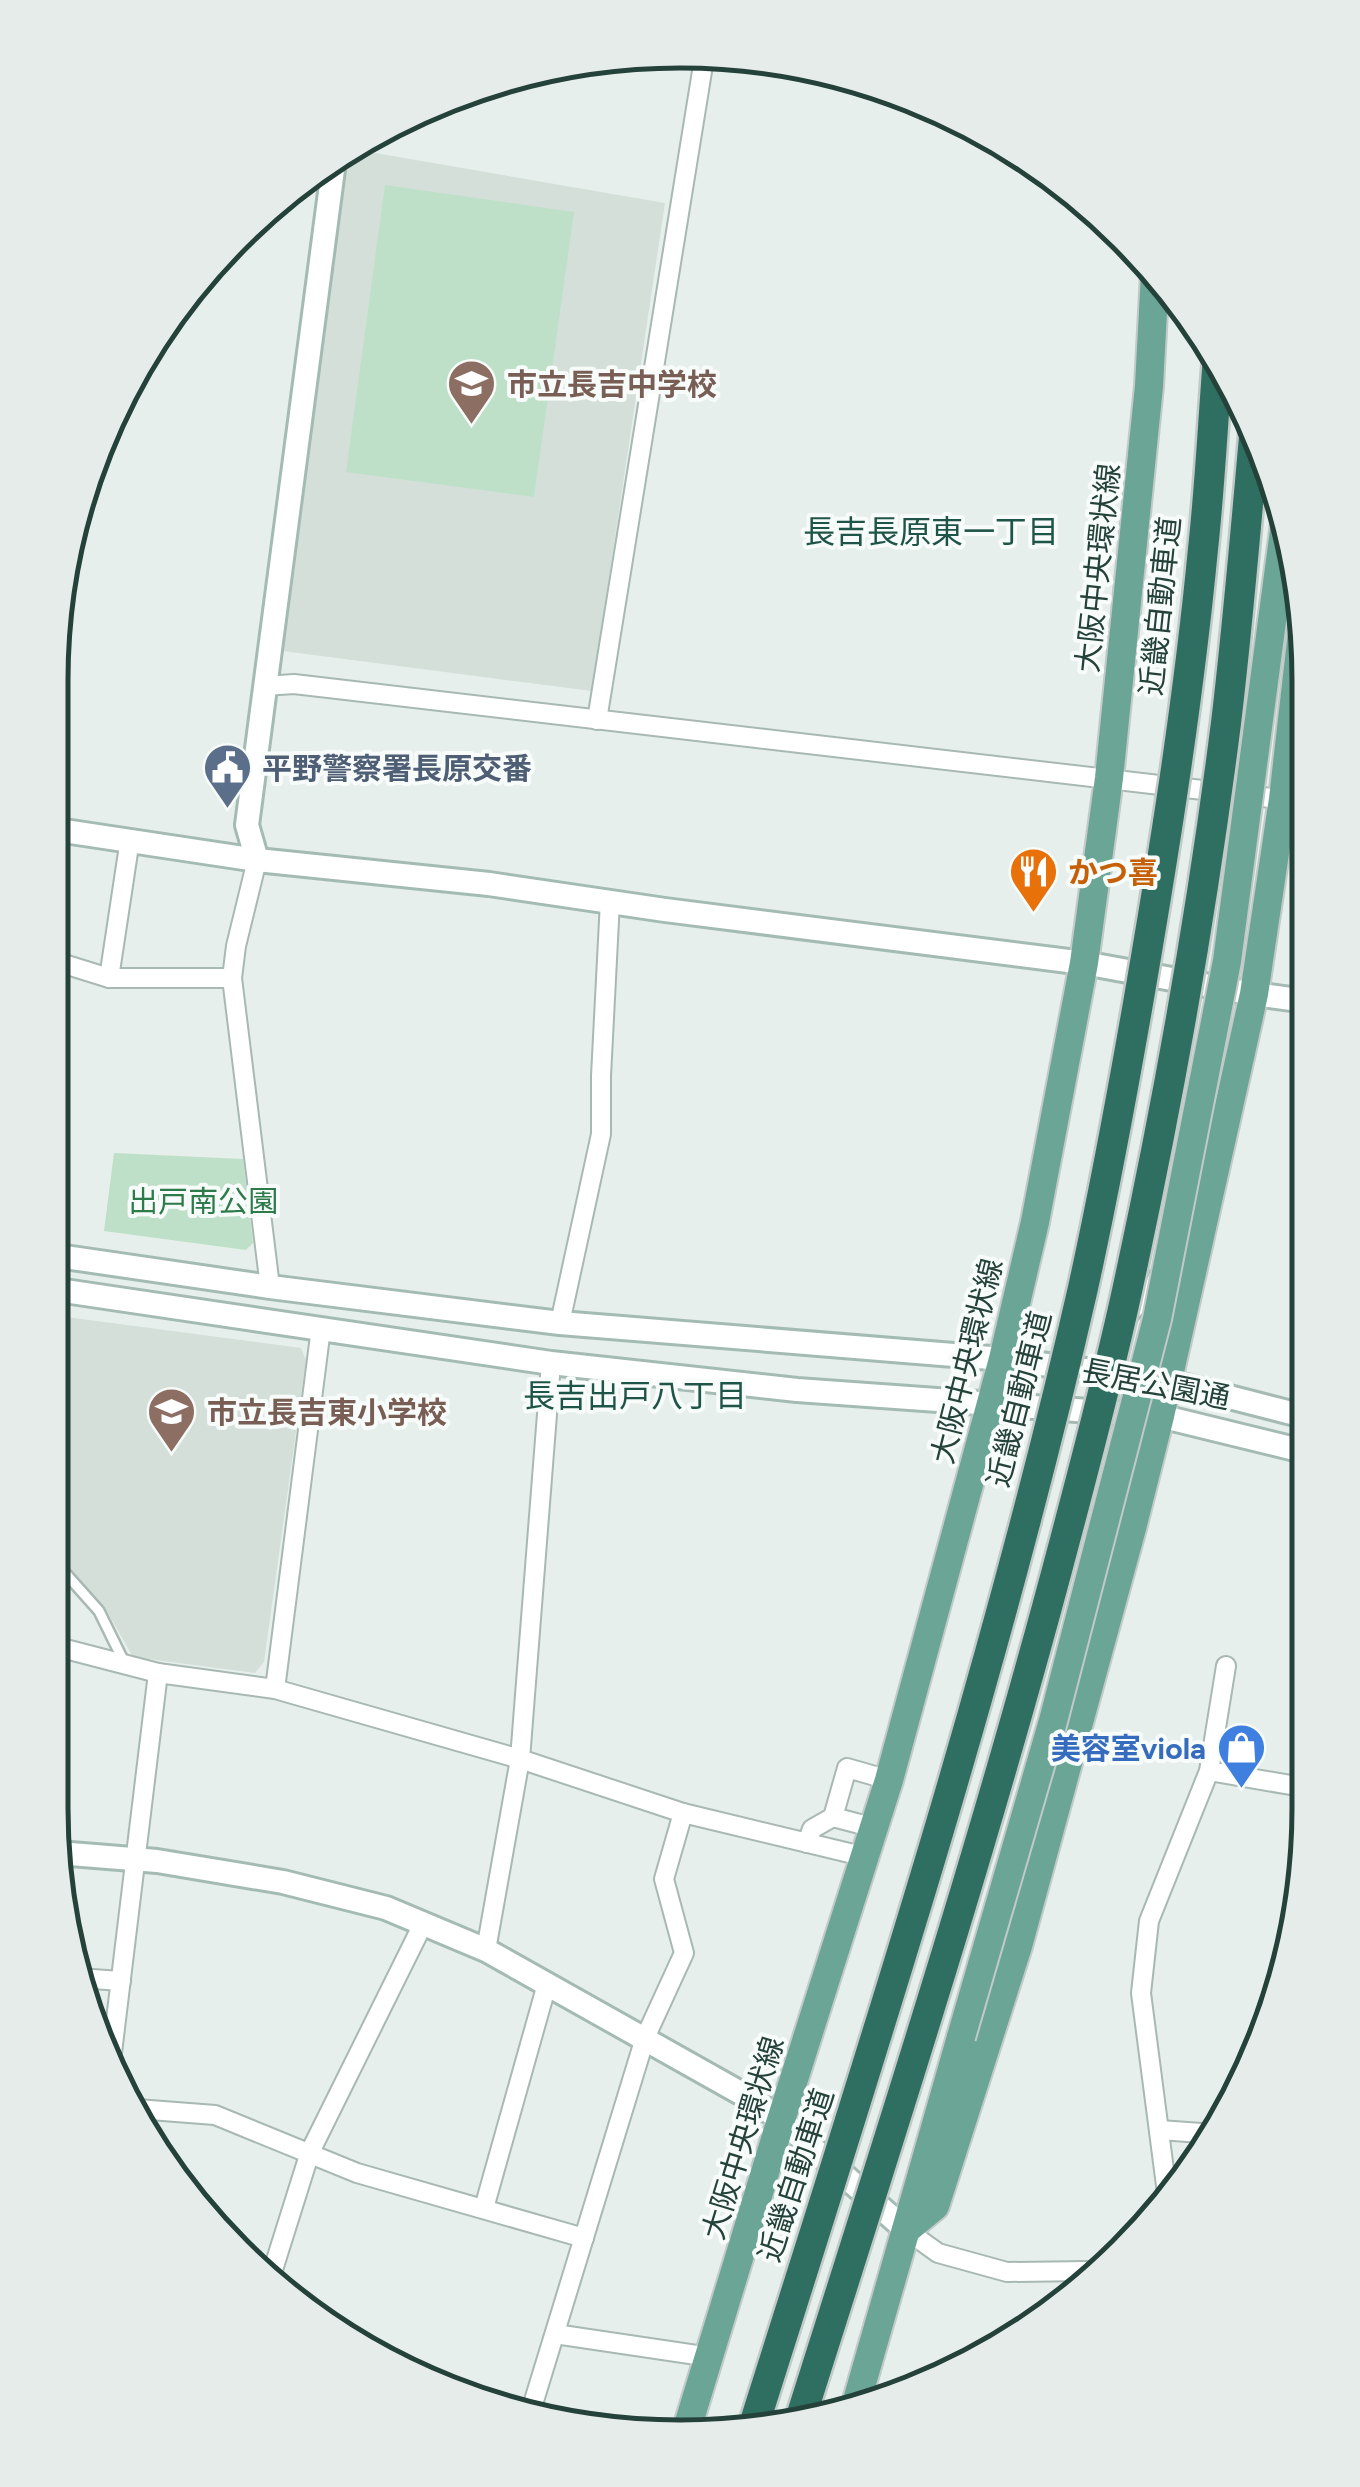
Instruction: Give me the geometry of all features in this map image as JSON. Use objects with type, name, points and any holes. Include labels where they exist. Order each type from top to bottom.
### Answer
[{"type":"highway","name":"近畿自動車道","points":[[757,2414],[945,1807],[1036,1478],[1083,1285],[1123,1087],[1180,740],[1204,548],[1216,385]]},
{"type":"highway","points":[[804,2407],[987,1824],[1042,1627],[1126,1294],[1167,1095],[1200,898],[1226,724],[1252,461]]},
{"type":"main road","name":"大阪中央環状線","points":[[690,2419],[780,2120],[889,1780],[1003,1359],[1035,1222],[1084,963],[1109,778],[1149,386],[1154,292]]},
{"type":"main road","points":[[859,2393],[1058,1702],[1157,1318],[1227,961],[1280,556]]},
{"type":"main road","points":[[906,2230],[936,2206],[1018,1946],[1123,1564],[1160,1416],[1292,810]]},
{"type":"street","points":[[597,720],[702,69]]},
{"type":"street","points":[[270,1287],[232,978],[258,860],[247,825],[332,177]]},
{"type":"street","points":[[264,686],[294,684],[1292,800]]},
{"type":"street","points":[[68,830],[258,860],[489,884],[1084,963],[1292,998]]},
{"type":"street","points":[[110,978],[130,839]]},
{"type":"street","points":[[560,1323],[601,1134],[600,1076],[610,901]]},
{"type":"street","points":[[68,965],[110,978],[232,978]]},
{"type":"street","name":"長居公園通","points":[[68,1258],[560,1323],[1003,1359],[1167,1381],[1292,1413]]},
{"type":"street","name":"長居公園通","points":[[68,1292],[551,1363],[797,1390],[1160,1416],[1292,1448]]},
{"type":"street","points":[[275,1689],[321,1328]]},
{"type":"street","points":[[486,1950],[520,1759],[551,1363]]},
{"type":"street","points":[[68,1650],[158,1674],[275,1689],[520,1759],[683,1813],[866,1857]]},
{"type":"street","points":[[1165,2181],[1142,1992],[1149,1921],[1209,1771],[1226,1666]]},
{"type":"street","points":[[114,2040],[158,1674]]},
{"type":"street","points":[[833,1817],[846,1768],[889,1780]]},
{"type":"street","points":[[1209,1771],[1292,1785]]},
{"type":"street","points":[[534,2402],[645,2038],[684,1953],[664,1879],[683,1813]]},
{"type":"street","points":[[807,1843],[812,1829],[833,1817],[875,1828]]},
{"type":"street","points":[[70,1854],[283,1882],[386,1908],[486,1950],[754,2100],[938,2253],[1007,2272],[1080,2271]]},
{"type":"street","points":[[274,2266],[310,2152],[424,1924]]},
{"type":"street","points":[[92,1979],[121,1981]]},
{"type":"street","points":[[484,2208],[546,1984]]},
{"type":"street","points":[[148,2110],[216,2115],[358,2173],[584,2238]]},
{"type":"street","points":[[1159,2130],[1198,2133]]},
{"type":"street","points":[[554,2334],[710,2358]]},
{"type":"lane","points":[[1054,1390],[1089,1370],[1141,1307],[1177,1217]]},
{"type":"lane","points":[[990,1404],[1036,1399]]},
{"type":"lane","points":[[68,1576],[99,1611],[125,1665]]},
{"type":"shaded area","name":"市立長吉中学校","points":[[371,152],[665,203],[592,691],[283,651],[346,167]]},
{"type":"shaded area","name":"市立長吉東小学校","points":[[68,1317],[301,1348],[306,1360],[264,1662],[255,1673],[133,1657],[104,1606],[68,1567]]},
{"type":"green space","points":[[385,185],[574,212],[534,497],[346,472]]},
{"type":"green space","name":"出戸南公園","points":[[114,1153],[243,1159],[253,1243],[246,1250],[104,1231]]},
{"type":"place","name":"市立長吉中学校","points":[[472,426]]},
{"type":"place","name":"平野警察署長原交番","points":[[227,810]]},
{"type":"place","name":"かつ喜","points":[[1033,914]]},
{"type":"place","name":"市立長吉東小学校","points":[[172,1454]]},
{"type":"place","name":"美容室viola","points":[[1241,1790]]},
{"type":"district","name":"長吉長原東一丁目","points":[[931,532]]},
{"type":"district","name":"長吉出戸八丁目","points":[[635,1396]]}]
